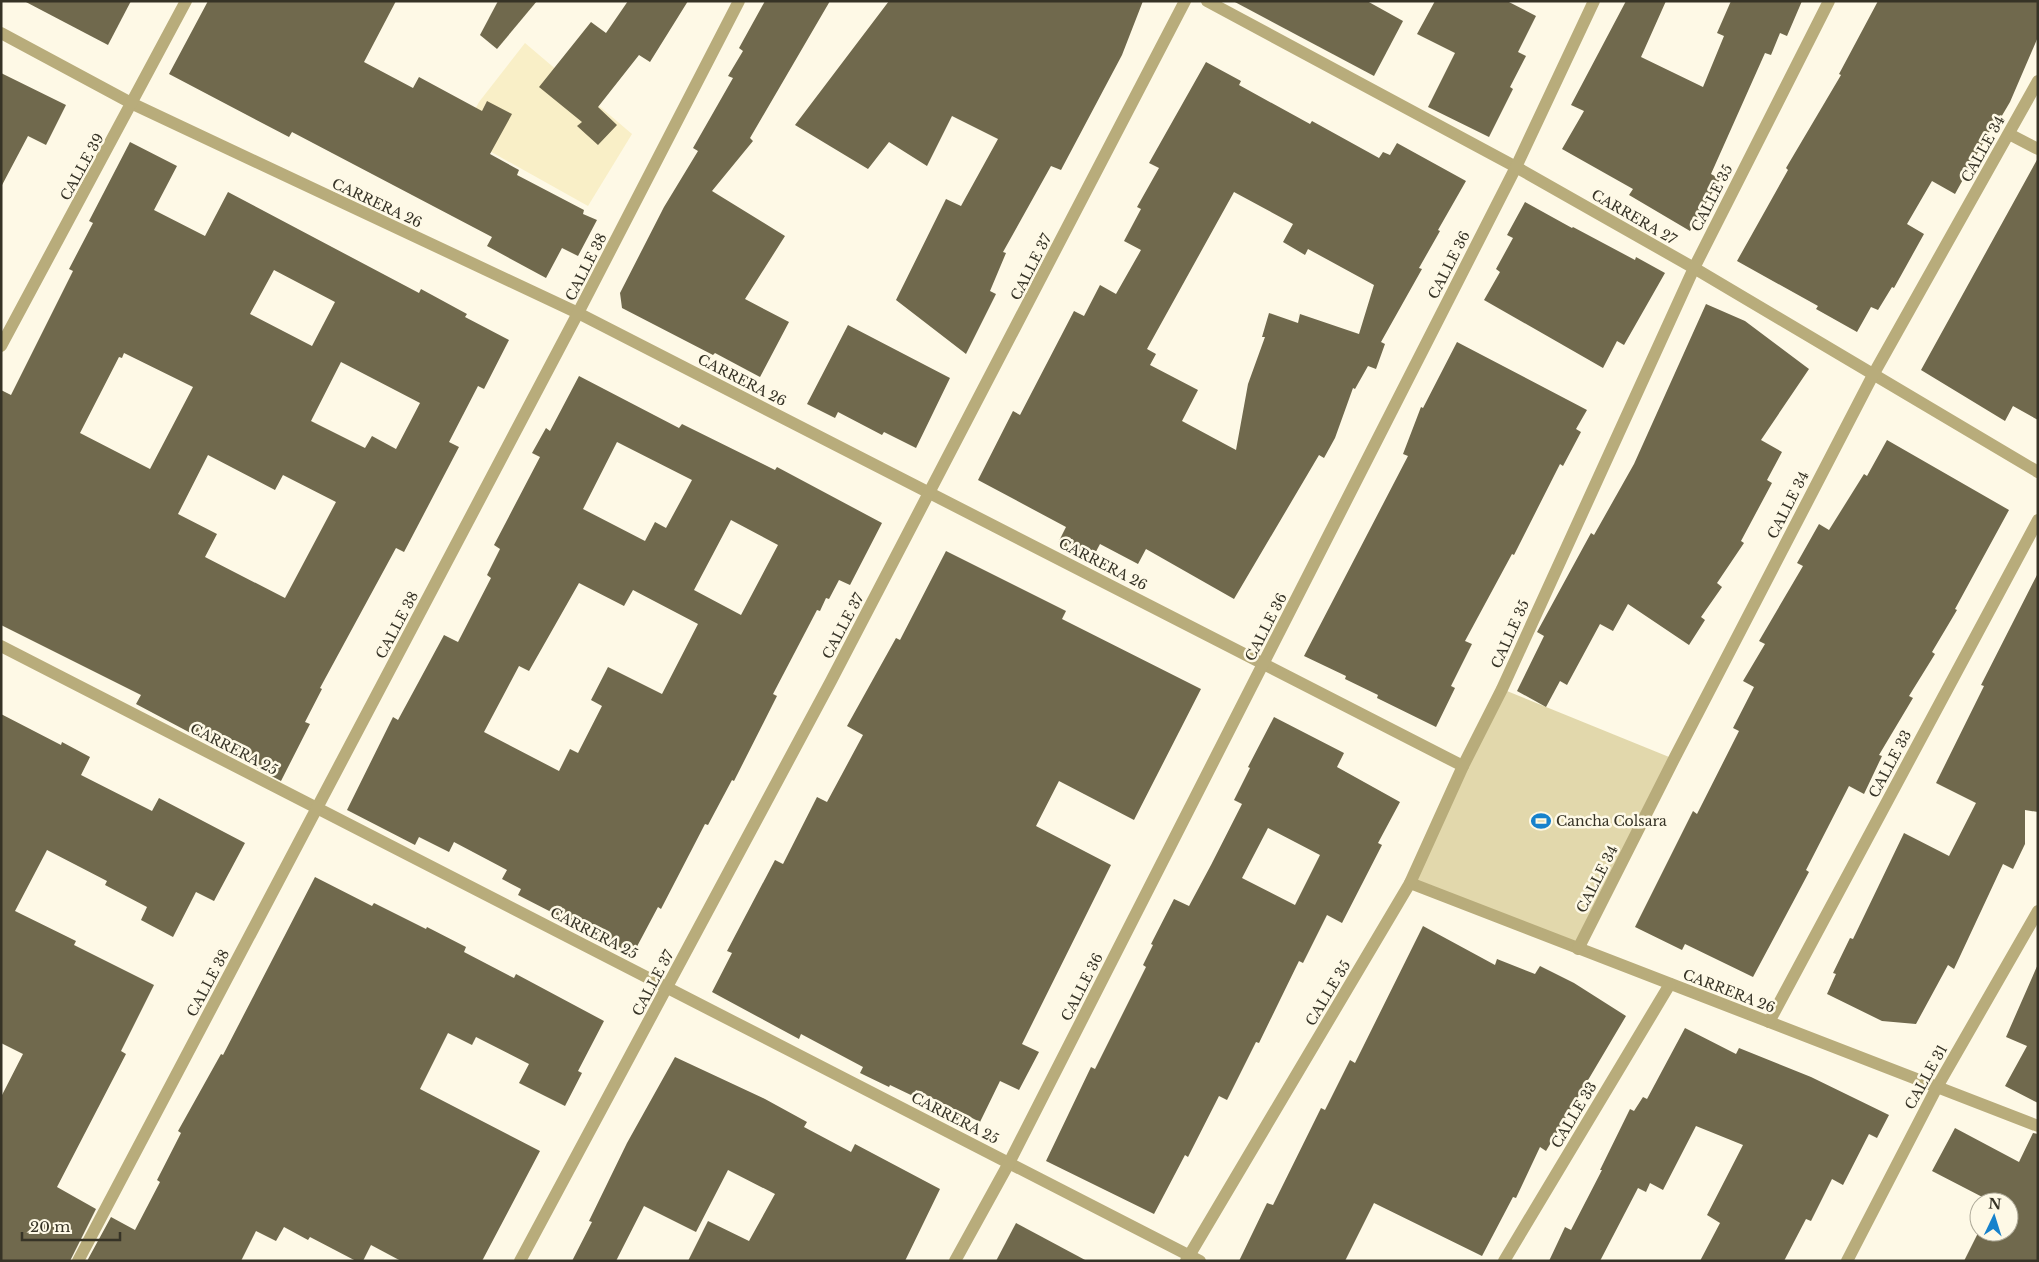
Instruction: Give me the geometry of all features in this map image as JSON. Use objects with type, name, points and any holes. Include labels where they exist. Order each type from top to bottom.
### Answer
[{"type":"street","name":"CALLE 39","points":[[1,346],[133,104],[186,1]]},
{"type":"street","name":"CALLE 38","points":[[78,1261],[578,314],[739,1]]},
{"type":"street","name":"CALLE 37","points":[[520,1261],[668,988],[930,493],[1185,1]]},
{"type":"street","name":"CARRERA 27","points":[[1207,1],[1516,167],[1694,268],[2038,472]]},
{"type":"street","name":"CALLE 36","points":[[955,1261],[1010,1163],[1264,664],[1516,167],[1594,1]]},
{"type":"street","name":"CALLE 35","points":[[1192,1259],[1410,883],[1463,766],[1502,690],[1694,268],[1828,1]]},
{"type":"street","name":"CARRERA 26","points":[[1,33],[133,104],[578,314],[1463,766]]},
{"type":"street","name":"CALLE 34","points":[[1578,949],[1674,758],[1873,375],[2038,81]]},
{"type":"street","points":[[2008,134],[2038,149]]},
{"type":"street","name":"CALLE 33","points":[[1769,1022],[2038,520]]},
{"type":"street","name":"CARRERA 25","points":[[1,646],[1010,1163],[1192,1259]]},
{"type":"street","name":"CARRERA 26","points":[[1410,883],[2038,1126]]},
{"type":"street","name":"CALLE 31","points":[[1847,1261],[1937,1087],[2038,911]]},
{"type":"street","name":"CALLE 33","points":[[1504,1261],[1670,984]]},
{"type":"shaded area","points":[[525,43],[632,134],[588,206],[461,135],[479,102]]},
{"type":"shaded area","name":"Cancha Colsara","points":[[1502,689],[1674,759],[1578,949],[1410,883]]},
{"type":"building","points":[[24,1],[131,1],[108,45]]},
{"type":"building","points":[[208,1],[396,1],[364,62],[413,88],[419,77],[482,111],[487,101],[512,114],[490,154],[519,170],[517,175],[584,210],[583,214],[597,220],[578,256],[562,248],[546,278],[487,246],[492,237],[292,132],[289,137],[169,74]]},
{"type":"building","points":[[498,1],[537,1],[497,49],[480,35]]},
{"type":"building","points":[[628,1],[688,1],[650,62],[639,55],[598,107],[617,125],[598,145],[577,126],[582,122],[539,87],[591,22],[606,33]]},
{"type":"building","points":[[765,1],[830,1],[750,138],[753,141],[712,191],[785,236],[745,299],[789,322],[760,377],[622,308],[620,293],[664,207],[698,151],[693,148],[733,78],[728,76],[743,51],[739,48]]},
{"type":"building","points":[[889,1],[1143,1],[1122,55],[1061,170],[1051,166],[1003,252],[1006,253],[990,291],[996,294],[966,354],[896,300],[946,199],[961,206],[998,139],[952,116],[927,166],[889,142],[868,169],[795,125]]},
{"type":"building","points":[[1233,1],[1367,1],[1403,21],[1374,76]]},
{"type":"building","points":[[1435,1],[1507,1],[1536,16],[1518,52],[1526,56],[1510,87],[1513,89],[1489,137],[1428,107],[1455,53],[1417,34]]},
{"type":"building","points":[[1626,1],[1666,1],[1641,57],[1703,87],[1724,36],[1717,33],[1731,1],[1802,1],[1787,36],[1780,33],[1771,55],[1765,53],[1711,174],[1720,179],[1690,231],[1629,195],[1633,189],[1562,149],[1584,111],[1571,105]]},
{"type":"building","points":[[1878,1],[2038,1],[2038,37],[2010,102],[2000,119],[1997,118],[1955,194],[1932,181],[1907,224],[1924,234],[1894,288],[1892,287],[1878,310],[1871,307],[1857,332],[1816,309],[1818,306],[1737,261],[1788,170],[1786,168],[1841,75],[1839,74]]},
{"type":"building","points":[[1206,62],[1241,81],[1239,85],[1310,124],[1312,121],[1379,158],[1383,152],[1390,155],[1397,143],[1466,181],[1419,268],[1422,269],[1381,342],[1385,344],[1376,369],[1368,366],[1355,389],[1353,388],[1335,438],[1324,458],[1319,455],[1234,599],[1146,549],[1138,564],[1100,544],[1091,561],[1058,543],[1066,527],[978,480],[1013,411],[1020,415],[1074,311],[1084,316],[1100,285],[1116,294],[1141,250],[1124,241],[1141,209],[1137,207],[1159,168],[1149,163]],"holes":[[[1234,192],[1293,224],[1283,242],[1305,255],[1308,249],[1374,285],[1359,334],[1300,314],[1298,323],[1269,313],[1262,337],[1265,337],[1248,384],[1236,450],[1182,421],[1198,390],[1150,365],[1156,354],[1147,349]]]},
{"type":"building","points":[[1,73],[66,105],[46,145],[28,136],[1,187]]},
{"type":"building","points":[[130,142],[177,166],[154,210],[205,236],[228,192],[419,293],[421,289],[467,314],[465,317],[509,340],[484,389],[478,386],[449,442],[459,447],[404,552],[396,548],[320,688],[322,689],[305,722],[310,724],[281,781],[136,704],[141,695],[1,625],[1,390],[11,395],[73,271],[69,269],[93,223],[89,221]],"holes":[[[274,270],[335,302],[312,346],[250,314]],[[124,353],[193,387],[150,469],[80,433],[119,357],[122,358]],[[341,362],[420,403],[396,449],[372,436],[365,448],[311,421]],[[208,455],[275,490],[283,475],[336,502],[285,598],[205,557],[217,534],[178,514]]]},
{"type":"building","points":[[2038,158],[2038,420],[2013,406],[2005,421],[1921,370]]},
{"type":"building","points":[[1525,202],[1635,260],[1636,257],[1665,273],[1624,345],[1617,341],[1603,368],[1484,300],[1500,272],[1496,269],[1513,238],[1507,235]]},
{"type":"building","points":[[1706,304],[1745,321],[1809,369],[1761,440],[1782,452],[1767,480],[1772,483],[1741,541],[1744,543],[1717,583],[1722,587],[1701,617],[1705,620],[1689,645],[1628,604],[1613,631],[1600,624],[1567,685],[1560,681],[1546,707],[1517,691],[1544,636],[1537,632],[1591,533],[1594,535],[1634,464]]},
{"type":"building","points":[[848,325],[950,378],[916,448],[884,432],[882,435],[838,412],[835,418],[807,404]]},
{"type":"building","points":[[1457,342],[1587,410],[1576,429],[1581,432],[1563,466],[1560,464],[1514,555],[1512,554],[1465,641],[1472,644],[1451,686],[1455,688],[1436,727],[1377,698],[1378,695],[1345,679],[1346,676],[1304,656],[1408,456],[1403,454],[1421,407],[1423,408]]},
{"type":"building","points":[[579,376],[679,428],[682,424],[775,470],[777,467],[882,523],[850,585],[839,580],[829,599],[826,598],[820,611],[817,610],[773,694],[777,696],[734,781],[732,780],[708,825],[705,824],[661,909],[658,907],[633,954],[518,895],[521,889],[502,879],[507,870],[454,842],[449,852],[419,837],[415,845],[347,810],[393,717],[398,720],[444,635],[458,642],[491,578],[487,575],[500,549],[494,545],[540,457],[532,453],[546,428],[550,431]],"holes":[[[617,442],[692,480],[666,528],[655,522],[645,541],[583,509]],[[731,520],[778,545],[741,615],[694,590]],[[579,583],[624,606],[633,590],[698,624],[662,694],[608,667],[591,700],[602,706],[578,753],[570,749],[559,771],[484,732],[519,666],[529,671]]]},
{"type":"building","points":[[1887,440],[2009,510],[1955,609],[1957,610],[1932,652],[1935,654],[1909,696],[1913,698],[1879,755],[1882,756],[1864,794],[1849,786],[1806,870],[1809,872],[1753,977],[1685,944],[1682,950],[1635,927],[1693,811],[1697,814],[1739,731],[1733,728],[1754,687],[1743,681],[1765,644],[1759,641],[1803,566],[1797,563],[1819,524],[1829,530],[1864,474],[1867,476]]},
{"type":"building","points":[[946,551],[1066,611],[1062,619],[1201,689],[1134,820],[1059,781],[1036,826],[1111,865],[1022,1044],[1039,1052],[1019,1090],[1000,1081],[980,1122],[916,1090],[913,1096],[860,1073],[863,1067],[801,1034],[799,1039],[712,992],[732,953],[727,951],[775,860],[783,864],[817,797],[827,802],[863,735],[847,726],[896,638],[900,640]]},
{"type":"building","points":[[2038,573],[2038,812],[2025,810],[2025,844],[2013,869],[2003,864],[1954,969],[1948,965],[1916,1024],[1882,1021],[1827,994],[1836,974],[1833,973],[1850,938],[1853,939],[1904,833],[1949,856],[1976,803],[1936,783],[1984,686],[1981,685]]},
{"type":"building","points":[[1,714],[61,745],[62,742],[90,757],[81,775],[152,811],[159,798],[245,843],[214,901],[196,892],[173,937],[141,920],[147,907],[105,885],[107,881],[47,850],[15,911],[76,941],[74,945],[154,985],[121,1051],[126,1054],[57,1187],[96,1209],[70,1261],[1,1261],[1,1097],[23,1054],[1,1043]]},
{"type":"building","points":[[1274,717],[1344,753],[1337,767],[1400,802],[1378,843],[1382,845],[1342,923],[1327,915],[1303,963],[1299,961],[1259,1043],[1256,1042],[1227,1100],[1219,1096],[1188,1157],[1185,1155],[1154,1214],[1046,1161],[1091,1067],[1095,1069],[1146,967],[1143,965],[1153,945],[1151,944],[1174,899],[1189,906],[1211,865],[1242,804],[1234,800],[1250,768],[1248,767]],"holes":[[[1268,828],[1320,855],[1295,905],[1242,878]]]},
{"type":"building","points":[[315,877],[372,906],[374,903],[426,929],[427,927],[466,947],[464,952],[514,978],[516,974],[604,1021],[578,1071],[582,1073],[565,1106],[519,1083],[529,1064],[476,1037],[472,1045],[448,1033],[420,1089],[540,1151],[482,1261],[401,1261],[371,1245],[363,1261],[356,1261],[310,1237],[308,1240],[284,1227],[276,1241],[256,1231],[241,1261],[87,1261],[111,1217],[135,1230],[160,1182],[157,1180],[181,1133],[178,1131],[221,1054],[223,1055]]},
{"type":"building","points":[[1423,926],[1495,965],[1497,959],[1535,974],[1540,966],[1574,983],[1626,1016],[1546,1151],[1540,1147],[1516,1198],[1513,1197],[1482,1256],[1374,1203],[1345,1261],[1239,1261],[1267,1203],[1273,1205],[1321,1108],[1325,1110],[1350,1060],[1355,1063]]},
{"type":"building","points":[[2038,964],[2038,1103],[2005,1086],[2027,1046],[2006,1037]]},
{"type":"building","points":[[1685,1028],[1736,1054],[1739,1048],[1811,1077],[1889,1115],[1877,1138],[1869,1134],[1843,1185],[1832,1179],[1811,1221],[1806,1219],[1784,1261],[1700,1261],[1720,1223],[1707,1215],[1743,1145],[1696,1126],[1663,1190],[1650,1183],[1646,1192],[1638,1188],[1600,1261],[1549,1261],[1565,1227],[1571,1230],[1602,1170],[1600,1170],[1630,1109],[1634,1111],[1643,1097],[1647,1099]]},
{"type":"building","points":[[675,1057],[765,1099],[807,1122],[804,1127],[851,1152],[855,1144],[940,1189],[905,1261],[688,1261],[708,1221],[749,1241],[775,1194],[728,1170],[696,1232],[644,1206],[616,1261],[572,1261],[592,1222],[589,1221],[627,1143]]},
{"type":"building","points":[[1955,1128],[2019,1162],[2033,1133],[2038,1134],[2038,1261],[1964,1261],[1974,1242],[2019,1242],[2019,1192],[1973,1192],[1932,1171]]},
{"type":"building","points":[[1016,1223],[1087,1261],[996,1261]]},
{"type":"place","name":"Cancha Colsara","points":[[1541,821]]}]
